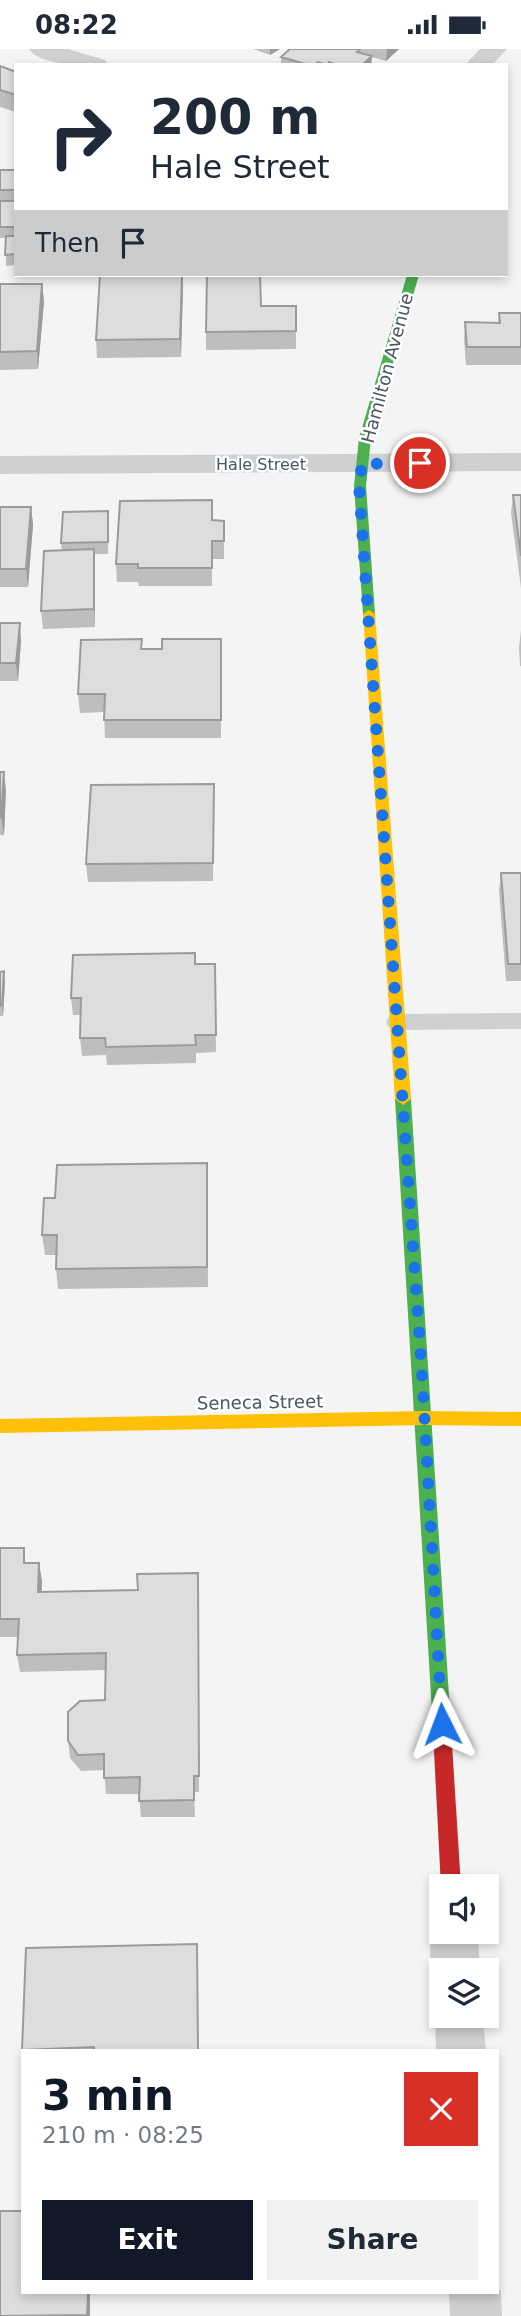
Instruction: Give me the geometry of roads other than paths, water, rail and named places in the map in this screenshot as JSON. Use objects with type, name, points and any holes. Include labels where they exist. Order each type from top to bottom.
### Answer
[{"type":"street","points":[[41,49],[89,63]]},
{"type":"street","points":[[479,63],[495,49]]},
{"type":"street","name":"Hamilton Avenue","points":[[412,277],[368,425],[359,486],[425,1417],[450,1874]]},
{"type":"street","name":"Hale Street","points":[[0,465],[521,462]]},
{"type":"street","name":"Seneca Street","points":[[0,1426],[425,1417],[521,1419]]},
{"type":"street","points":[[460,2028],[461,2049]]},
{"type":"street","points":[[475,2294],[476,2316]]},
{"type":"lane","points":[[397,1022],[521,1021]]}]
